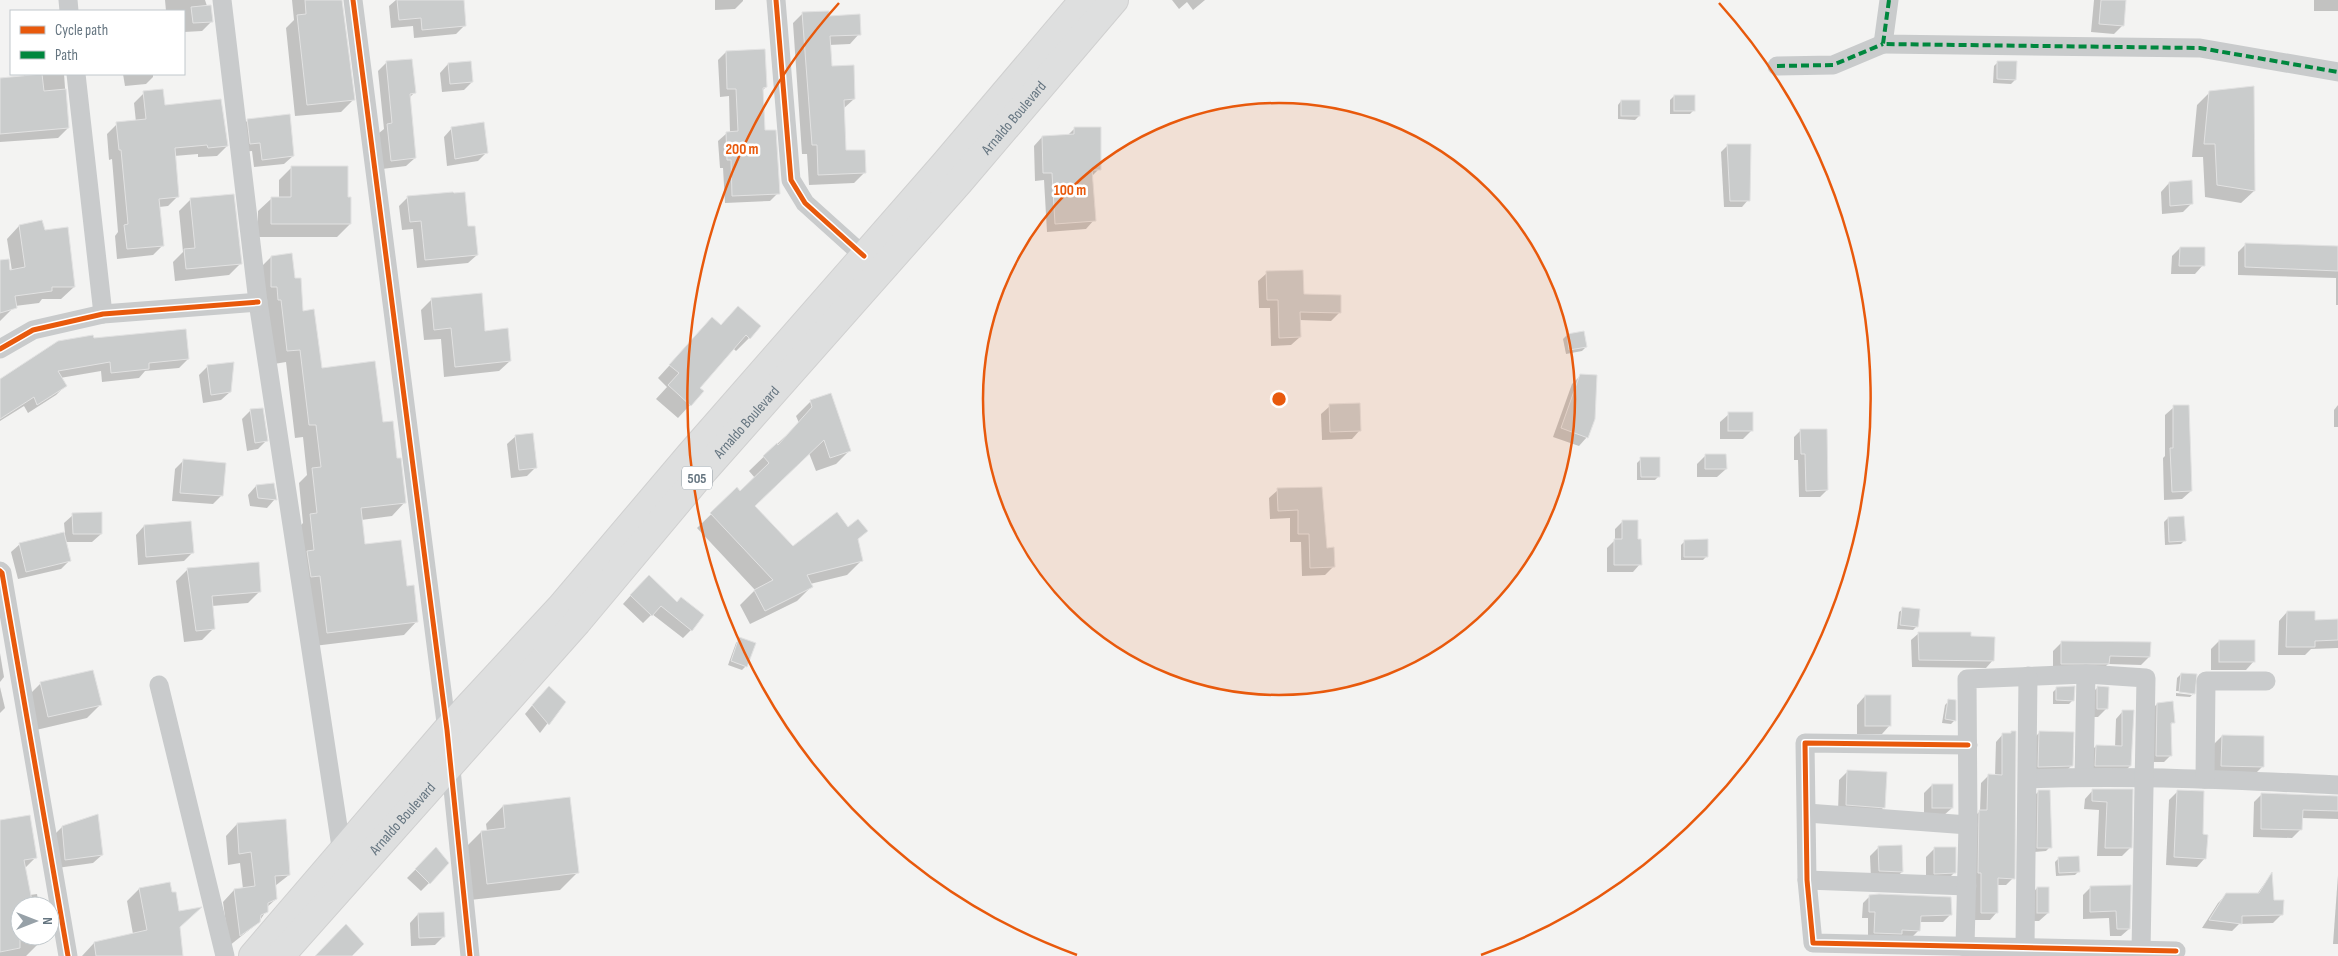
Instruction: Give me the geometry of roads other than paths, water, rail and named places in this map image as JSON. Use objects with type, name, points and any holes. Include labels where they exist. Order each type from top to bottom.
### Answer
[{"type":"highway","name":"Arnaldo Boulevard","points":[[254,956],[312,904],[450,764],[569,614],[697,462],[952,174],[1085,11],[1114,0]]},
{"type":"highway","name":"Arnaldo Boulevard","points":[[823,318],[864,256],[952,174]]},
{"type":"highway","name":"Arnaldo Boulevard","points":[[280,956],[342,854],[446,730],[569,614]]},
{"type":"street","points":[[222,0],[258,302],[342,854]]},
{"type":"street","points":[[353,0],[446,730],[470,956]]},
{"type":"street","points":[[776,0],[791,180],[805,203],[864,256]]},
{"type":"street","points":[[1883,44],[1889,0]]},
{"type":"street","points":[[1777,66],[1833,65],[1883,44],[2200,48],[2338,72]]},
{"type":"street","points":[[76,75],[104,314]]},
{"type":"street","points":[[0,349],[33,330],[104,314],[258,302]]},
{"type":"street","points":[[0,571],[2,573],[68,956]]},
{"type":"street","points":[[2084,777],[2086,674]]},
{"type":"street","points":[[1965,947],[1968,825],[1967,679],[2086,674],[2146,678],[2141,951]]},
{"type":"street","points":[[2025,948],[2028,676]]},
{"type":"street","points":[[2205,778],[2206,681],[2266,681]]},
{"type":"street","points":[[158,685],[225,956]]},
{"type":"street","points":[[1968,745],[1805,743],[1807,880],[1813,943],[2176,951]]},
{"type":"street","points":[[2028,778],[2205,778],[2338,785]]},
{"type":"street","points":[[1807,813],[1968,825]]},
{"type":"street","points":[[1807,880],[1967,886]]}]
